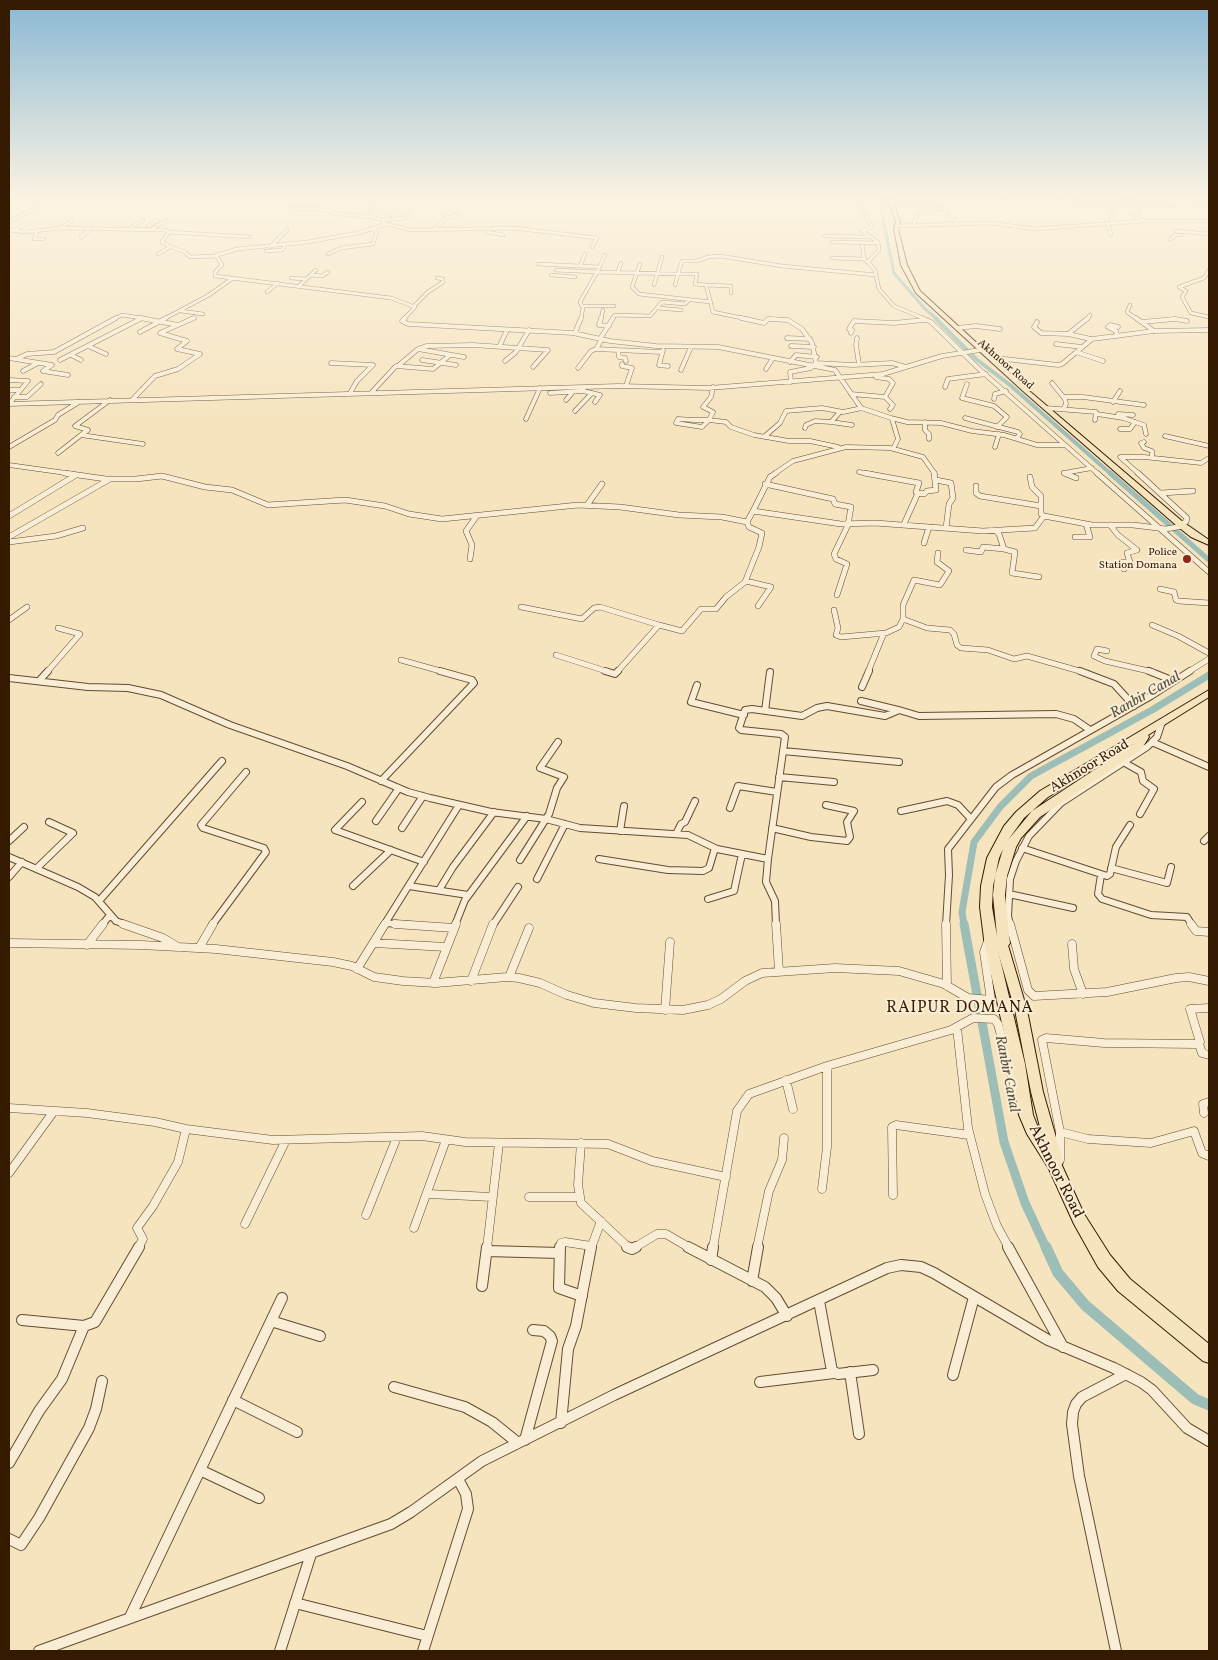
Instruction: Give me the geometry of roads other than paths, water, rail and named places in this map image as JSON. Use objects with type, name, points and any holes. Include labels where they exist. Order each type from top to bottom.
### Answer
[{"type":"highway","name":"Akhnoor Road","points":[[909,275],[918,292],[945,315],[980,350],[1045,408],[1101,453],[1180,526],[1209,543]]},
{"type":"highway","name":"Akhnoor Road","points":[[957,328],[968,334],[1043,398],[1046,402],[1045,408]]},
{"type":"highway","name":"Akhnoor Road","points":[[1209,693],[1162,722],[1150,737],[1137,748],[1036,814],[1017,835],[1010,846],[1001,876],[999,895],[1004,943],[996,940],[1003,999],[1011,1031],[1025,1108],[1032,1129],[1059,1173],[1087,1234],[1113,1272],[1124,1285],[1209,1355]]},
{"type":"main road","points":[[996,940],[1021,1010],[1037,1092],[1059,1173]]},
{"type":"street","points":[[216,275],[384,297],[414,306]]},
{"type":"street","points":[[299,286],[310,275]]},
{"type":"street","points":[[557,275],[575,277],[573,281]]},
{"type":"street","points":[[575,333],[581,322],[582,306],[580,302],[596,275]]},
{"type":"street","points":[[637,275],[632,286],[639,294],[711,302]]},
{"type":"street","points":[[654,285],[656,275]]},
{"type":"street","points":[[675,285],[678,275]]},
{"type":"street","points":[[698,275],[695,284],[731,286],[731,294]]},
{"type":"street","points":[[876,275],[879,289],[894,306],[927,320],[1209,572]]},
{"type":"street","points":[[1206,275],[1204,278],[1179,287],[1186,291],[1182,297],[1191,313],[1209,317]]},
{"type":"street","points":[[140,332],[181,311],[234,278]]},
{"type":"street","points":[[291,278],[306,279]]},
{"type":"street","points":[[437,278],[443,279],[443,282],[428,292],[414,306],[414,309],[403,322],[421,325],[575,333],[601,339],[666,347],[718,347],[790,362],[815,365],[835,370],[862,408]]},
{"type":"street","points":[[267,292],[278,283]]},
{"type":"street","points":[[706,285],[710,293],[712,311],[724,316],[764,323],[769,319],[790,320],[802,329],[810,339],[817,357],[815,365]]},
{"type":"street","points":[[578,368],[592,351],[596,349],[616,315],[650,316],[662,302],[685,304],[689,300]]},
{"type":"street","points":[[1130,305],[1127,312],[1154,331]]},
{"type":"street","points":[[582,306],[614,306]]},
{"type":"street","points":[[658,308],[681,310]]},
{"type":"street","points":[[603,310],[599,325],[609,326]]},
{"type":"street","points":[[181,311],[204,314]]},
{"type":"street","points":[[1068,334],[1072,329],[1086,321],[1090,315]]},
{"type":"street","points":[[9,365],[27,354],[39,354],[57,350],[120,316],[178,325]]},
{"type":"street","points":[[60,360],[142,318]]},
{"type":"street","points":[[132,400],[154,376],[178,369],[200,354],[177,349],[188,341],[160,333],[194,318]]},
{"type":"street","points":[[1142,322],[1174,319],[1187,321]]},
{"type":"street","points":[[850,333],[852,330],[849,329],[854,322],[894,323],[927,320]]},
{"type":"street","points":[[1037,322],[1034,327],[1039,333],[1068,334],[1091,339],[1154,331],[1209,330]]},
{"type":"street","points":[[1117,336],[1116,331],[1108,327],[1110,325],[1118,326]]},
{"type":"street","points":[[957,328],[976,326],[1000,330]]},
{"type":"street","points":[[500,345],[508,330]]},
{"type":"street","points":[[506,361],[519,347],[529,330]]},
{"type":"street","points":[[787,338],[810,339]]},
{"type":"street","points":[[857,338],[859,364]]},
{"type":"street","points":[[996,358],[1058,365],[1091,339]]},
{"type":"street","points":[[1056,344],[1082,347]]},
{"type":"street","points":[[399,366],[418,349],[426,346],[500,345],[548,350],[533,367]]},
{"type":"street","points":[[88,346],[106,354]]},
{"type":"street","points":[[791,346],[814,347]]},
{"type":"street","points":[[666,347],[661,352],[659,365],[668,366]]},
{"type":"street","points":[[681,370],[691,347]]},
{"type":"street","points":[[418,349],[430,349],[434,350],[434,352],[464,356]]},
{"type":"street","points":[[596,349],[661,352]]},
{"type":"street","points":[[618,350],[619,357],[626,358],[626,361]]},
{"type":"street","points":[[9,404],[540,388],[583,389],[626,386],[713,387],[868,376],[907,368],[961,351],[980,350]]},
{"type":"street","points":[[1076,352],[1103,361]]},
{"type":"street","points":[[71,355],[80,360]]},
{"type":"street","points":[[371,393],[395,366],[433,369],[450,355]]},
{"type":"street","points":[[790,362],[796,355],[817,357]]},
{"type":"street","points":[[9,358],[53,365],[43,372],[68,375]]},
{"type":"street","points":[[766,369],[773,358]]},
{"type":"street","points":[[422,360],[456,365]]},
{"type":"street","points":[[23,371],[38,362]]},
{"type":"street","points":[[791,382],[790,371],[815,365],[892,362],[907,368]]},
{"type":"street","points":[[331,363],[373,365],[357,382],[350,394]]},
{"type":"street","points":[[622,364],[622,366],[632,368],[626,386]]},
{"type":"street","points":[[945,387],[948,379],[986,374]]},
{"type":"street","points":[[868,376],[891,381],[892,388],[885,397]]},
{"type":"street","points":[[9,380],[28,380],[9,404]]},
{"type":"street","points":[[1052,383],[1055,389],[1064,397],[1066,404],[1064,408]]},
{"type":"street","points":[[14,397],[28,397],[41,384]]},
{"type":"street","points":[[967,384],[962,398],[994,406],[1007,417],[997,427]]},
{"type":"street","points":[[713,387],[711,397],[704,407],[713,412],[709,420],[702,427],[676,422],[679,419],[709,420],[726,422],[743,432],[789,441],[816,441],[840,448]]},
{"type":"street","points":[[526,420],[540,388]]},
{"type":"street","points":[[550,393],[573,392],[583,389],[600,395],[595,402]]},
{"type":"street","points":[[9,390],[20,390]]},
{"type":"street","points":[[994,399],[995,394],[1006,391]]},
{"type":"street","points":[[1113,402],[1120,391]]},
{"type":"street","points":[[566,400],[573,392]]},
{"type":"street","points":[[575,411],[592,392]]},
{"type":"street","points":[[851,394],[885,397],[893,404],[890,409]]},
{"type":"street","points":[[1064,397],[1144,405]]},
{"type":"street","points":[[58,453],[88,430],[75,426],[110,400]]},
{"type":"street","points":[[9,448],[55,420],[58,415],[80,401]]},
{"type":"street","points":[[765,436],[780,423],[786,411],[822,408],[840,412],[862,408],[892,419],[940,423],[972,431],[1017,438],[1038,445],[1065,445]]},
{"type":"street","points":[[1045,408],[1064,408],[1117,417],[1146,426],[1146,434]]},
{"type":"street","points":[[831,422],[840,412]]},
{"type":"street","points":[[1095,420],[1097,414]]},
{"type":"street","points":[[1117,417],[1118,414],[1133,415]]},
{"type":"street","points":[[965,418],[1020,433],[1017,438]]},
{"type":"street","points":[[892,419],[898,439],[893,449]]},
{"type":"street","points":[[806,428],[806,425],[815,421],[852,425]]},
{"type":"street","points":[[925,422],[925,430],[929,434],[929,440]]},
{"type":"street","points":[[1120,429],[1130,429],[1135,422]]},
{"type":"street","points":[[995,447],[999,434]]},
{"type":"street","points":[[81,436],[143,444]]},
{"type":"street","points":[[1165,436],[1209,446]]},
{"type":"street","points":[[1144,442],[1141,443],[1144,448],[1152,451],[1152,456]]},
{"type":"street","points":[[521,607],[561,613],[582,619],[594,608],[600,607],[682,631],[701,609],[716,608],[746,581],[763,535],[749,527],[748,522],[765,484],[772,475],[788,463],[840,448],[864,446],[893,449],[924,457],[933,471],[936,480],[936,491],[929,491],[924,494],[918,493]]},
{"type":"street","points":[[1044,516],[1086,524],[1134,525],[1166,529],[1180,526],[1187,521],[1187,518],[1120,458],[1152,456],[1198,462],[1207,459]]},
{"type":"street","points":[[9,465],[110,479],[166,476],[205,487],[232,490],[272,506],[344,500],[386,506],[432,518],[451,519],[552,507],[587,505],[620,507],[690,516],[722,517],[748,522]]},
{"type":"street","points":[[1076,478],[1064,473],[1092,468]]},
{"type":"street","points":[[859,472],[918,482],[916,492],[918,493],[911,504],[904,524]]},
{"type":"street","points":[[9,516],[76,475]]},
{"type":"street","points":[[1030,477],[1032,487],[1040,496],[1042,514],[1044,516]]},
{"type":"street","points":[[9,537],[110,479]]},
{"type":"street","points":[[936,480],[951,483],[953,498],[949,504],[946,528]]},
{"type":"street","points":[[587,505],[602,484]]},
{"type":"street","points":[[765,484],[834,499],[835,504],[851,508],[848,525],[834,554],[836,559],[847,564],[836,595]]},
{"type":"street","points":[[976,486],[976,493],[980,496],[1041,506]]},
{"type":"street","points":[[1160,493],[1193,491]]},
{"type":"street","points":[[753,511],[848,525],[875,523],[904,524],[983,531],[1035,528],[1044,516]]},
{"type":"street","points":[[470,559],[472,545],[466,532],[476,516]]},
{"type":"street","points":[[1075,536],[1090,537],[1086,524]]},
{"type":"street","points":[[1110,525],[1118,535],[1137,550],[1127,553],[1130,562],[1122,562],[1124,569]]},
{"type":"street","points":[[924,542],[929,527]]},
{"type":"street","points":[[9,542],[56,536],[83,528]]},
{"type":"street","points":[[995,530],[999,534],[1004,549]]},
{"type":"street","points":[[966,550],[981,552],[983,548],[1004,549],[1015,552],[1012,573],[1039,576]]},
{"type":"street","points":[[834,610],[837,636],[884,634],[899,627],[903,619],[903,605],[913,580],[940,585],[949,571],[937,562],[938,554]]},
{"type":"street","points":[[746,581],[771,587],[758,606]]},
{"type":"street","points":[[1160,589],[1174,592],[1176,600],[1179,602],[1209,603]]},
{"type":"street","points":[[9,620],[27,608]]},
{"type":"street","points":[[903,619],[919,626],[950,630],[954,634],[956,645],[961,648],[988,650],[1014,659],[1027,656],[1078,670],[1114,684],[1134,706]]},
{"type":"street","points":[[556,656],[615,674],[659,625]]},
{"type":"street","points":[[1152,626],[1178,636],[1209,653]]},
{"type":"street","points":[[39,681],[80,634],[58,628]]},
{"type":"street","points":[[862,687],[884,634]]},
{"type":"street","points":[[1107,651],[1097,649],[1094,656],[1105,661],[1150,671],[1174,681]]},
{"type":"street","points":[[381,781],[474,683],[472,680],[401,660]]},
{"type":"street","points":[[947,986],[948,849],[996,787],[1012,775],[1134,706],[1209,660]]},
{"type":"street","points":[[765,711],[770,672]]},
{"type":"street","points":[[9,678],[88,687],[128,688],[161,695],[230,725],[347,766],[399,788],[459,805],[546,819],[595,830],[648,831],[692,836],[715,848],[768,859]]},
{"type":"street","points":[[697,685],[691,702],[744,714]]},
{"type":"street","points":[[861,701],[919,716],[1056,714],[1074,719],[1090,730]]},
{"type":"street","points":[[779,971],[775,901],[766,882],[785,737],[783,735],[740,729],[746,709],[802,716],[817,708],[827,706],[885,716],[898,710]]},
{"type":"street","points":[[1209,766],[1150,737],[1125,763],[1061,803],[1036,828],[1022,848],[1011,873],[1008,916],[1029,993],[1038,997],[1122,990],[1176,978],[1189,977],[1209,981]]},
{"type":"street","points":[[520,860],[552,808],[557,788],[564,777],[540,767],[558,742]]},
{"type":"street","points":[[783,751],[899,762]]},
{"type":"street","points":[[99,901],[222,760]]},
{"type":"street","points":[[1125,763],[1141,772],[1144,782],[1154,789],[1140,814]]},
{"type":"street","points":[[199,948],[214,920],[266,852],[264,848],[203,828],[201,825],[246,772]]},
{"type":"street","points":[[780,777],[834,782]]},
{"type":"street","points":[[730,808],[738,786],[777,792]]},
{"type":"street","points":[[376,821],[399,788]]},
{"type":"street","points":[[402,828],[423,796]]},
{"type":"street","points":[[901,811],[947,800],[958,804],[971,819]]},
{"type":"street","points":[[362,802],[335,830],[424,862]]},
{"type":"street","points":[[676,834],[681,824],[685,822],[694,802]]},
{"type":"street","points":[[357,969],[459,805]]},
{"type":"street","points":[[772,828],[811,837],[847,841],[850,837],[847,822],[854,811],[826,805]]},
{"type":"street","points":[[620,831],[624,806]]},
{"type":"street","points":[[439,890],[453,867],[494,812]]},
{"type":"street","points":[[433,983],[468,895],[527,816]]},
{"type":"street","points":[[37,868],[73,833],[49,822]]},
{"type":"street","points":[[537,879],[565,824]]},
{"type":"street","points":[[1022,848],[1108,876],[1116,847],[1130,825]]},
{"type":"street","points":[[9,841],[24,827]]},
{"type":"street","points":[[598,859],[627,862],[668,870],[703,871],[709,868],[715,848]]},
{"type":"street","points":[[352,886],[391,850]]},
{"type":"street","points":[[708,899],[734,891],[742,854]]},
{"type":"street","points":[[9,857],[78,887],[99,901],[116,921],[163,938],[178,947]]},
{"type":"street","points":[[9,876],[22,862]]},
{"type":"street","points":[[1111,868],[1167,883],[1171,867]]},
{"type":"street","points":[[1101,875],[1098,894],[1102,899],[1151,915],[1187,917],[1196,930],[1209,932]]},
{"type":"street","points":[[409,886],[468,895]]},
{"type":"street","points":[[472,981],[495,919],[518,887]]},
{"type":"street","points":[[1009,894],[1073,908]]},
{"type":"street","points":[[87,945],[110,915]]},
{"type":"street","points":[[386,923],[454,928]]},
{"type":"street","points":[[509,977],[529,928]]},
{"type":"street","points":[[9,943],[199,948],[333,962],[387,980],[433,983],[509,977],[530,980],[588,1002],[665,1010],[697,1008],[708,1005],[721,999],[753,976],[779,971],[835,968],[890,970],[947,986],[970,999],[988,1001],[992,998],[984,952],[996,940]]},
{"type":"street","points":[[665,1010],[670,942]]},
{"type":"street","points":[[374,943],[446,947]]},
{"type":"street","points":[[1072,944],[1074,969],[1083,994]]},
{"type":"street","points":[[1209,1008],[1190,1009],[1202,1052],[1209,1055]]},
{"type":"street","points":[[711,1260],[740,1106],[749,1094],[827,1066],[957,1028],[973,1018],[994,1019],[998,1024],[1016,1090],[1025,1108]]},
{"type":"street","points":[[957,1028],[969,1135],[977,1170],[997,1226],[1063,1347]]},
{"type":"street","points":[[1059,1173],[1060,1132],[1041,1044],[1043,1038],[1104,1043],[1199,1044]]},
{"type":"street","points":[[822,1189],[827,1147],[827,1066]]},
{"type":"street","points":[[786,1080],[792,1109]]},
{"type":"street","points":[[1204,1113],[1204,1104],[1209,1102]]},
{"type":"street","points":[[9,1108],[155,1122],[186,1130],[286,1140],[422,1136],[446,1140],[499,1143],[608,1144],[652,1161],[726,1177]]},
{"type":"street","points":[[9,1173],[54,1111]]},
{"type":"street","points":[[893,1195],[892,1127],[896,1125],[969,1135]]},
{"type":"street","points":[[22,1320],[84,1326],[90,1325],[100,1315],[143,1239],[137,1228],[153,1206],[178,1162],[186,1130]]},
{"type":"street","points":[[1060,1132],[1088,1139],[1151,1143],[1194,1131],[1202,1153],[1209,1156]]},
{"type":"street","points":[[366,1215],[397,1137]]},
{"type":"street","points":[[752,1281],[762,1219],[769,1191],[782,1160],[784,1138]]},
{"type":"street","points":[[245,1224],[286,1140]]},
{"type":"street","points":[[414,1228],[428,1194],[446,1140]]},
{"type":"street","points":[[482,1286],[499,1143]]},
{"type":"street","points":[[581,1143],[579,1197],[581,1203],[630,1248],[663,1233],[770,1292],[787,1316]]},
{"type":"street","points":[[428,1194],[492,1197]]},
{"type":"street","points":[[529,1197],[579,1197]]},
{"type":"street","points":[[561,1423],[568,1350],[576,1326],[591,1246],[601,1222]]},
{"type":"street","points":[[582,1296],[560,1288],[558,1282],[560,1246],[565,1242],[591,1246]]},
{"type":"street","points":[[487,1251],[559,1253]]},
{"type":"street","points":[[39,1651],[391,1524],[482,1461],[521,1441],[561,1423],[614,1395],[887,1268],[900,1265],[921,1267],[1027,1329],[1126,1374],[1152,1390],[1187,1428],[1209,1441]]},
{"type":"street","points":[[953,1375],[974,1297]]},
{"type":"street","points":[[130,1617],[282,1298]]},
{"type":"street","points":[[818,1301],[834,1373]]},
{"type":"street","points":[[271,1321],[320,1336]]},
{"type":"street","points":[[9,1464],[39,1410],[62,1379],[84,1326]]},
{"type":"street","points":[[521,1441],[552,1340],[544,1331],[533,1330]]},
{"type":"street","points":[[760,1382],[873,1370]]},
{"type":"street","points":[[850,1372],[859,1434]]},
{"type":"street","points":[[1116,1651],[1079,1476],[1072,1437],[1072,1424],[1076,1404],[1082,1398],[1126,1374]]},
{"type":"street","points":[[9,1539],[18,1545],[22,1545],[39,1518],[89,1428],[96,1409],[102,1381]]},
{"type":"street","points":[[394,1387],[466,1407],[521,1441]]},
{"type":"street","points":[[233,1400],[297,1432]]},
{"type":"street","points":[[200,1470],[259,1498]]},
{"type":"street","points":[[423,1651],[468,1509],[466,1494],[458,1479]]},
{"type":"street","points":[[280,1651],[311,1554]]},
{"type":"street","points":[[295,1603],[427,1636]]},
{"type":"waterway","name":"Ranbir Canal","points":[[896,275],[925,309],[937,319]]},
{"type":"waterway","name":"Ranbir Canal","points":[[935,318],[976,359],[1010,385],[1111,474]]},
{"type":"waterway","name":"Ranbir Canal","points":[[1110,473],[1209,560]]},
{"type":"waterway","name":"Ranbir Canal","points":[[964,925],[962,912],[974,842],[1000,807],[1031,776],[1152,710],[1209,675]]},
{"type":"waterway","name":"Ranbir Canal","points":[[964,924],[1004,1142],[1025,1203],[1046,1248]]},
{"type":"waterway","name":"Ranbir Canal","points":[[1046,1247],[1058,1273],[1085,1305],[1195,1399],[1209,1405]]},
{"type":"place","name":"Police Station Domana","points":[[1187,559]]},
{"type":"district","name":"RAIPUR DOMANA","points":[[960,1009]]}]
